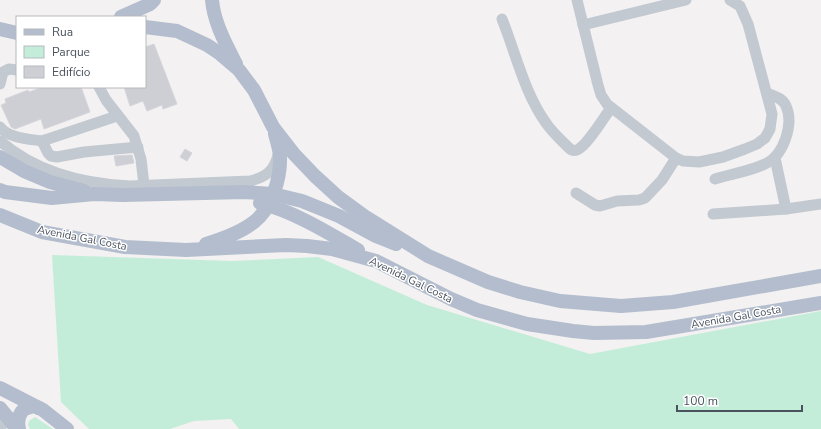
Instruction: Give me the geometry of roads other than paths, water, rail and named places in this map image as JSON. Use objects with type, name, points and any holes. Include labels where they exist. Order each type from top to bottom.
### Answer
[{"type":"main road","points":[[123,16],[150,4],[154,0]]},
{"type":"main road","points":[[212,0],[223,36],[239,70],[254,90],[273,127],[294,154],[338,197],[364,216],[428,256]]},
{"type":"main road","points":[[146,28],[177,31],[207,44],[239,70]]},
{"type":"main road","points":[[186,250],[220,239],[245,228],[255,221],[271,200],[279,173],[280,155],[273,127]]},
{"type":"main road","points":[[0,157],[24,171],[50,182],[94,194]]},
{"type":"main road","points":[[0,190],[5,192],[52,198],[94,194],[123,195],[217,193],[271,200],[302,201],[339,216],[376,236],[428,256],[488,282],[520,292],[560,301],[621,306],[673,302],[821,276]]},
{"type":"main road","points":[[271,200],[376,261]]},
{"type":"main road","name":"Avenida Gal Costa","points":[[0,215],[42,232],[125,247],[186,250],[271,246],[332,248],[376,261],[451,299],[477,310],[528,324],[573,331],[594,333],[646,332],[821,303]]},
{"type":"main road","points":[[0,225],[42,232]]},
{"type":"main road","points":[[0,388],[43,410],[67,429]]},
{"type":"main road","points":[[18,429],[18,417],[24,409],[34,406],[43,410]]},
{"type":"main road","points":[[3,418],[18,429]]},
{"type":"street","points":[[577,0],[601,95],[611,108],[676,158],[683,161],[698,162],[723,157],[757,144],[765,138],[772,121],[767,92],[743,3],[730,0]]},
{"type":"street","points":[[583,25],[686,0]]},
{"type":"street","points":[[502,19],[513,46],[526,86],[546,124],[568,148],[577,150],[584,145],[611,108]]},
{"type":"street","points":[[0,84],[3,72],[9,69],[16,70]]},
{"type":"street","points":[[100,88],[117,116],[134,136],[138,147],[144,185]]},
{"type":"street","points":[[714,179],[767,163],[774,158],[782,148],[786,138],[788,113],[780,98],[767,92]]},
{"type":"street","points":[[0,127],[5,132],[11,134],[42,141],[117,116]]},
{"type":"street","points":[[0,141],[7,147],[38,165],[70,178],[92,183],[112,185],[242,182],[257,179],[269,173],[274,165],[279,149]]},
{"type":"street","points":[[42,141],[48,153],[51,156],[57,157],[84,152],[138,147]]},
{"type":"street","points":[[576,193],[594,205],[600,206],[617,201],[639,200],[645,198],[662,180],[676,158]]},
{"type":"street","points":[[774,158],[786,209]]},
{"type":"street","points":[[713,214],[786,209],[821,204]]}]
